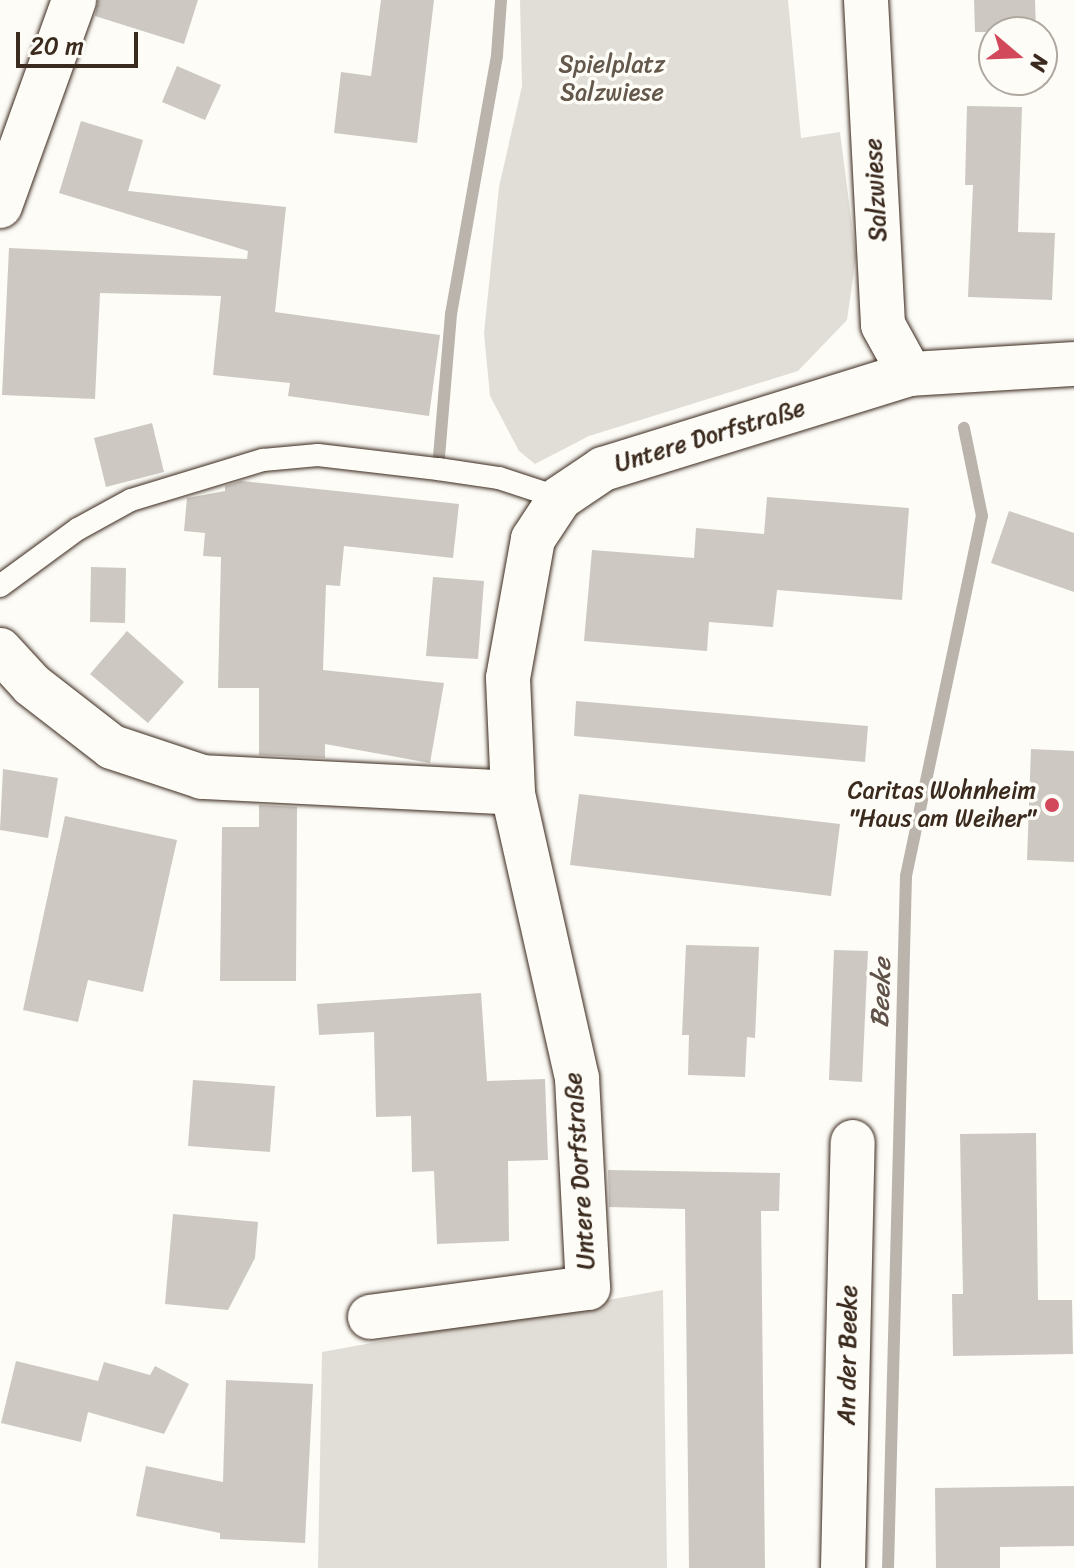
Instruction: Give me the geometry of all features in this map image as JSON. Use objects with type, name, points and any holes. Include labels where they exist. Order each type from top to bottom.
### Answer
[{"type":"street","points":[[0,206],[74,0]]},
{"type":"street","name":"Salzwiese","points":[[866,0],[883,325],[910,374]]},
{"type":"street","name":"Untere Dorfstraße","points":[[370,1317],[588,1288],[577,1078],[513,793],[508,678],[533,539],[560,498],[603,469],[910,374],[1074,364]]},
{"type":"street","points":[[0,650],[32,685],[112,747],[202,777],[513,793]]},
{"type":"street","name":"An der Beeke","points":[[843,1568],[853,1142]]},
{"type":"lane","points":[[0,586],[78,529],[131,500],[263,460],[318,455],[438,469],[499,478],[560,498]]},
{"type":"green space","name":"Spielplatz Salzwiese","points":[[520,0],[788,0],[801,138],[840,132],[856,257],[847,320],[798,371],[589,436],[535,464],[519,451],[490,396],[484,333],[499,187],[522,86]]},
{"type":"green space","points":[[663,1290],[667,1568],[318,1568],[322,1352]]},
{"type":"building","points":[[98,0],[198,0],[184,44],[95,16]]},
{"type":"building","points":[[381,0],[434,0],[417,143],[334,133],[341,72],[371,76]]},
{"type":"building","points":[[974,0],[1035,0],[1036,16],[978,16],[978,32],[975,32]]},
{"type":"building","points":[[177,66],[221,85],[205,120],[162,102]]},
{"type":"building","points":[[967,106],[1022,107],[1018,232],[1055,233],[1052,300],[968,297],[973,185],[965,185]]},
{"type":"building","points":[[81,121],[143,140],[128,191],[286,207],[275,312],[440,335],[429,416],[288,396],[290,383],[213,375],[221,296],[100,293],[95,399],[2,395],[9,248],[247,259],[248,251],[59,193]]},
{"type":"building","points":[[152,423],[164,472],[106,487],[94,438]]},
{"type":"building","points":[[241,481],[459,504],[453,558],[344,546],[340,586],[326,585],[323,670],[444,683],[430,763],[325,744],[325,758],[259,755],[259,688],[218,688],[221,557],[203,556],[205,533],[184,531],[187,498],[225,491],[225,486]]},
{"type":"building","points":[[767,497],[909,508],[902,600],[777,590],[773,627],[709,622],[707,651],[584,641],[592,550],[694,558],[696,528],[764,534]]},
{"type":"building","points":[[1009,511],[1074,533],[1074,592],[991,563]]},
{"type":"building","points":[[91,567],[126,568],[125,623],[90,622]]},
{"type":"building","points":[[433,577],[484,581],[478,659],[426,656]]},
{"type":"building","points":[[127,631],[184,682],[148,723],[90,674]]},
{"type":"building","points":[[576,701],[868,726],[865,762],[574,736]]},
{"type":"building","name":"Caritas Wohnheim \"Haus am Weiher\"","points":[[1031,749],[1074,751],[1074,862],[1027,860]]},
{"type":"building","points":[[3,769],[58,778],[48,838],[0,830]]},
{"type":"building","points":[[579,794],[840,824],[831,896],[570,865]]},
{"type":"building","points":[[259,805],[297,807],[296,981],[220,981],[222,827],[259,827]]},
{"type":"building","points":[[65,816],[177,840],[143,992],[88,980],[78,1022],[23,1010]]},
{"type":"building","points":[[686,945],[759,947],[755,1038],[747,1037],[745,1077],[688,1075],[689,1035],[682,1035]]},
{"type":"building","points":[[834,950],[868,951],[862,1082],[829,1080]]},
{"type":"building","points":[[481,993],[487,1081],[545,1079],[548,1160],[508,1161],[509,1241],[437,1244],[434,1171],[412,1172],[411,1116],[376,1117],[374,1032],[319,1035],[317,1004]]},
{"type":"building","points":[[193,1080],[275,1086],[270,1152],[188,1146]]},
{"type":"building","points":[[1036,1133],[1038,1300],[1072,1300],[1073,1354],[953,1356],[952,1294],[963,1294],[960,1134]]},
{"type":"building","points":[[608,1170],[780,1173],[779,1211],[761,1211],[765,1568],[689,1568],[685,1209],[609,1207]]},
{"type":"building","points":[[173,1214],[258,1222],[255,1258],[228,1310],[165,1304]]},
{"type":"building","points":[[16,1361],[98,1381],[104,1362],[150,1375],[155,1366],[189,1384],[164,1434],[88,1412],[81,1442],[1,1423]]},
{"type":"building","points":[[226,1380],[313,1384],[305,1543],[220,1539],[220,1533],[136,1516],[146,1466],[223,1482]]},
{"type":"building","points":[[1074,1486],[1074,1546],[1000,1547],[1000,1568],[936,1568],[935,1488]]},
{"type":"waterway","points":[[438,469],[451,314],[497,55],[501,0]]},
{"type":"waterway","name":"Beeke","points":[[888,1568],[906,876],[982,516],[964,428]]},
{"type":"place","name":"Caritas Wohnheim \"Haus am Weiher\"","points":[[1052,805]]}]
